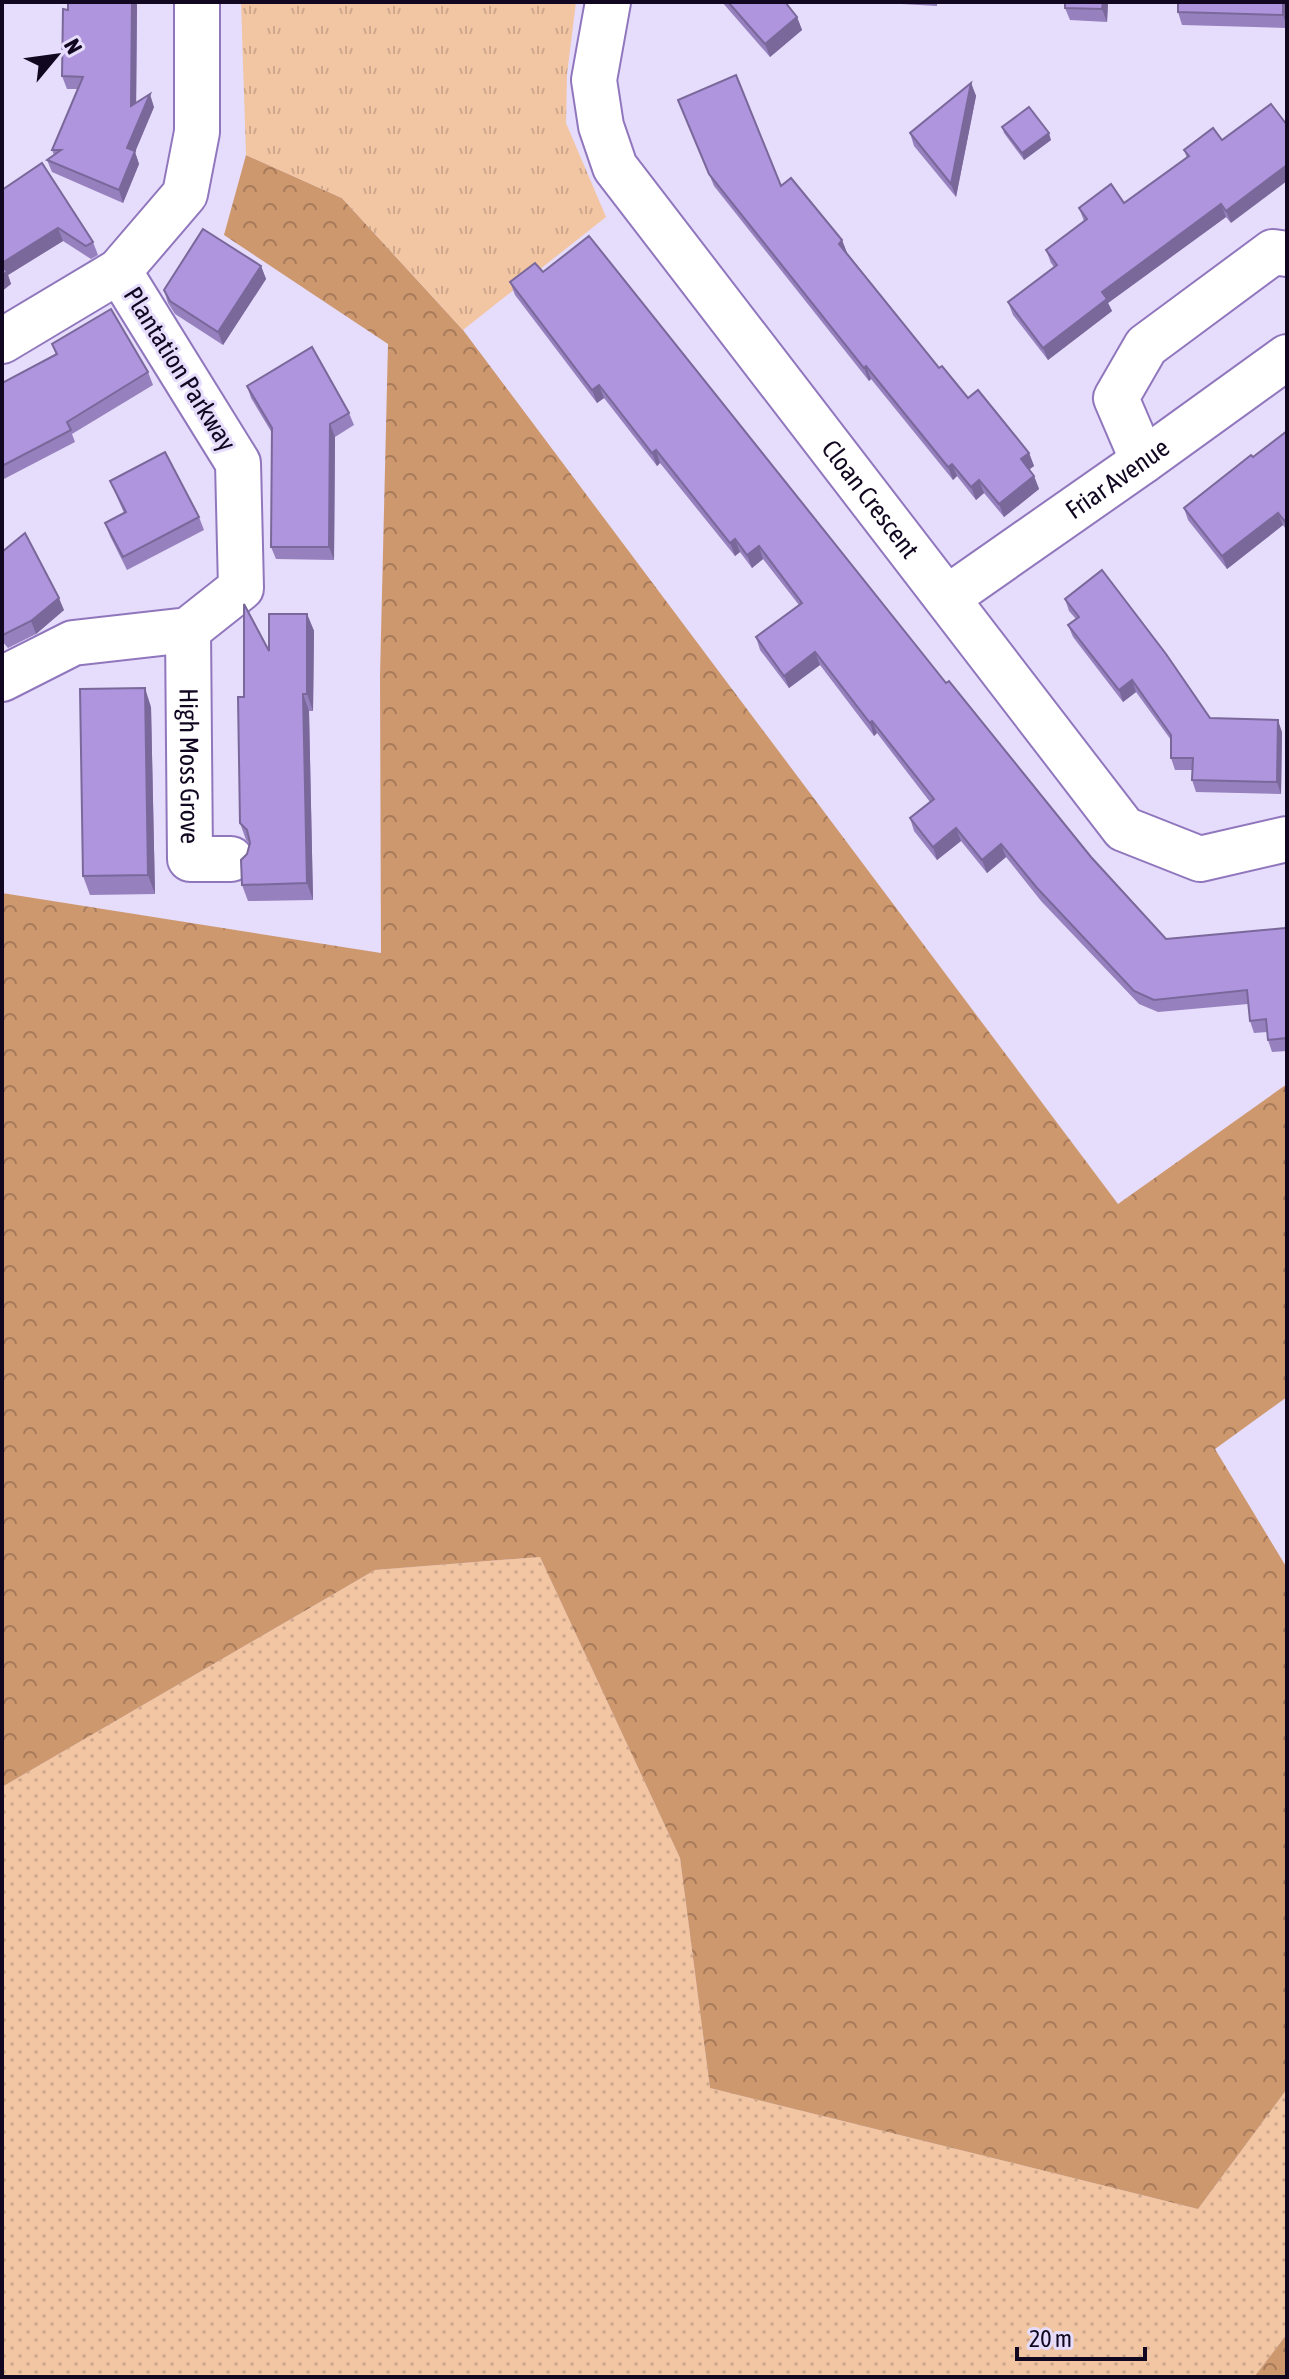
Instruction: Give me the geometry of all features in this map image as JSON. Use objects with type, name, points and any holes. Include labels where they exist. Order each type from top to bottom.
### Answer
[{"type":"street","name":"Plantation Parkway","points":[[2,341],[119,271],[185,194],[197,132],[197,2]]},
{"type":"street","name":"Cloan Crescent","points":[[608,2],[594,80],[601,126],[615,167],[1124,829],[1200,859],[1287,839]]},
{"type":"street","points":[[1143,461],[1116,398],[1146,346],[1273,252],[1287,254]]},
{"type":"street","name":"Plantation Parkway","points":[[119,271],[238,463],[241,588],[188,630]]},
{"type":"street","name":"Friar Avenue","points":[[947,598],[1287,357]]},
{"type":"street","points":[[2,679],[73,643],[188,630]]},
{"type":"street","name":"High Moss Grove","points":[[188,630],[190,859],[231,859]]},
{"type":"green space","points":[[241,2],[576,2],[567,74],[566,123],[606,217],[463,330],[342,198],[246,155]]},
{"type":"green space","points":[[246,155],[342,198],[463,330],[1118,1204],[1287,1084],[1287,1397],[1215,1449],[1287,1568],[1287,2089],[1198,2209],[710,2088],[680,1858],[540,1557],[375,1570],[2,1787],[2,893],[381,953],[380,676],[388,344],[224,235]]},
{"type":"green space","points":[[540,1557],[680,1858],[710,2088],[1198,2209],[1287,2089],[1287,2334],[1254,2377],[2,2377],[2,1787],[375,1570]]},
{"type":"green space","points":[[1287,2334],[1287,2377],[1254,2377]]},
{"type":"building","points":[[68,2],[132,2],[131,106],[150,94],[127,148],[135,151],[119,190],[47,160],[61,150],[52,150],[83,77],[62,76],[63,9],[68,10]]},
{"type":"building","points":[[728,2],[785,2],[797,17],[765,44]]},
{"type":"building","points":[[1065,2],[1103,2],[1102,9],[1065,8]]},
{"type":"building","points":[[1178,2],[1283,2],[1283,15],[1178,12]]},
{"type":"building","points":[[736,75],[781,186],[791,178],[842,240],[839,244],[939,368],[942,366],[968,398],[978,390],[1029,453],[1021,459],[1034,476],[999,504],[979,480],[971,487],[952,464],[948,467],[866,366],[864,368],[709,174],[678,100]]},
{"type":"building","points":[[971,83],[951,184],[910,133]]},
{"type":"building","points":[[1271,104],[1287,125],[1287,165],[1226,211],[1221,204],[1102,292],[1107,299],[1043,348],[1008,302],[1057,265],[1046,250],[1087,219],[1079,208],[1111,184],[1124,203],[1189,156],[1184,150],[1213,128],[1222,140]]},
{"type":"building","points":[[1029,107],[1049,133],[1022,153],[1002,127]]},
{"type":"building","points":[[42,163],[93,242],[86,246],[58,228],[2,263],[2,190]]},
{"type":"building","points":[[203,229],[261,266],[218,332],[170,301],[164,290]]},
{"type":"building","points":[[589,236],[946,683],[949,681],[1091,857],[1166,939],[1287,926],[1287,1038],[1268,1040],[1266,1019],[1250,1021],[1247,990],[1154,1000],[1134,991],[1037,888],[1001,844],[982,860],[956,828],[933,847],[910,818],[934,799],[815,652],[784,676],[756,637],[802,603],[759,546],[747,555],[735,539],[730,543],[656,450],[652,453],[599,385],[592,390],[510,282],[535,263],[543,272]]},
{"type":"building","points":[[111,309],[148,372],[67,422],[71,430],[2,466],[2,383],[57,354],[52,344]]},
{"type":"building","points":[[312,347],[349,413],[330,424],[329,547],[271,547],[272,428],[247,386]]},
{"type":"building","points":[[1287,431],[1287,524],[1278,513],[1222,556],[1184,508]]},
{"type":"building","points":[[165,452],[199,517],[123,557],[105,523],[126,512],[110,481]]},
{"type":"building","points":[[25,533],[59,598],[31,621],[3,635],[2,552]]},
{"type":"building","points":[[1102,570],[1210,718],[1278,720],[1277,782],[1192,780],[1193,758],[1171,758],[1171,735],[1132,680],[1119,690],[1068,625],[1079,617],[1065,599]]},
{"type":"building","points":[[244,604],[269,651],[269,614],[307,614],[307,694],[303,694],[307,883],[242,885],[241,860],[247,854],[250,843],[247,830],[240,823],[238,697],[244,697]]},
{"type":"building","points":[[145,688],[148,875],[83,876],[80,689]]}]
